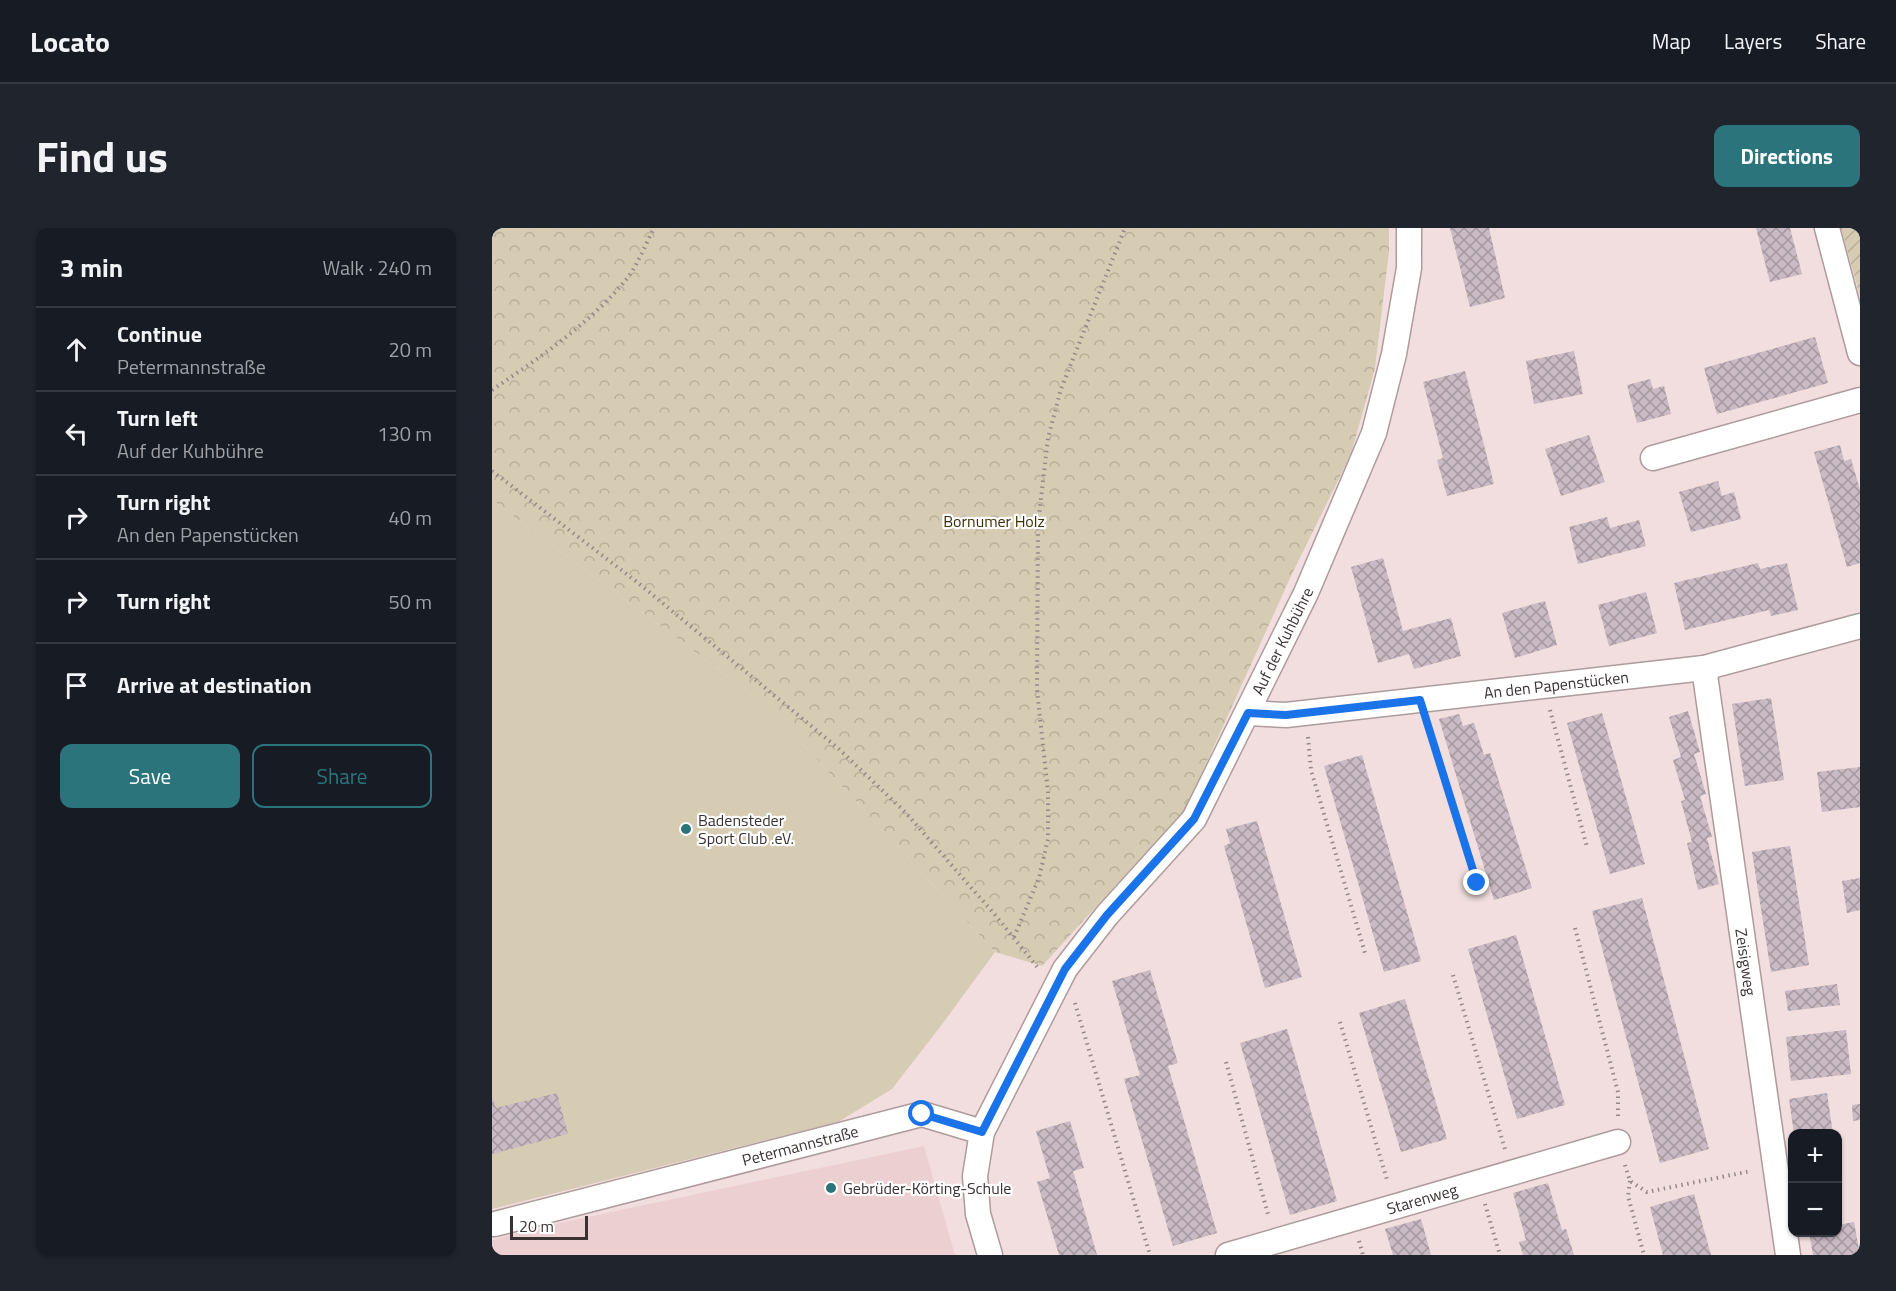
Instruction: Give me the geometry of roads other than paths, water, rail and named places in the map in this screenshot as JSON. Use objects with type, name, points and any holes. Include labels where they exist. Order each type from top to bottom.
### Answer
[{"type":"street","name":"Auf der Kuhbühre","points":[[982,1132],[1060,979],[1107,915],[1194,819],[1306,593],[1374,434],[1394,354],[1409,268],[1409,228]]},
{"type":"street","points":[[1827,228],[1860,353]]},
{"type":"street","points":[[1653,458],[1860,400]]},
{"type":"street","name":"An den Papenstücken","points":[[1248,713],[1286,715],[1704,668],[1860,626]]},
{"type":"street","name":"Zeisigweg","points":[[1704,668],[1788,1255]]},
{"type":"street","name":"Petermannstraße","points":[[495,1224],[922,1114],[982,1132]]},
{"type":"street","points":[[982,1132],[975,1176],[978,1214],[990,1255]]},
{"type":"street","name":"Starenweg","points":[[1228,1255],[1618,1142]]},
{"type":"place","name":"Badensteder Sport Club .eV.","points":[[686,829]]},
{"type":"place","name":"Gebrüder-Körting-Schule","points":[[831,1188]]},
{"type":"park label","name":"Bornumer Holz","points":[[994,521]]}]
